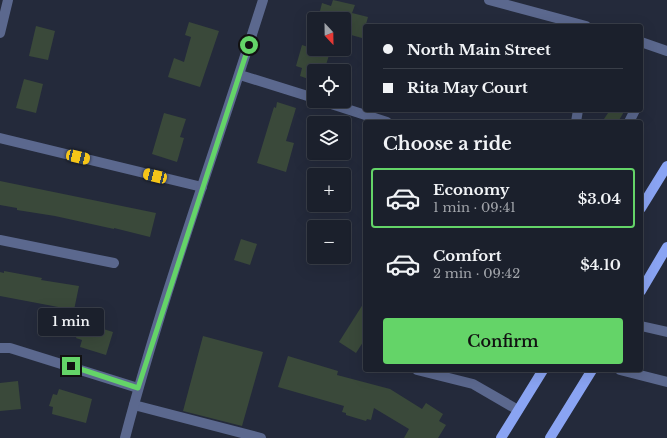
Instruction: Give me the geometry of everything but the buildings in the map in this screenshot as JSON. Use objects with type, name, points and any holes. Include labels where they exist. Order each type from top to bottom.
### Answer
[{"type":"main road","points":[[643,205],[667,166]]},
{"type":"main road","points":[[643,287],[667,247]]},
{"type":"main road","points":[[500,438],[542,372]]},
{"type":"main road","points":[[550,438],[591,372]]},
{"type":"street","points":[[0,33],[8,0]]},
{"type":"street","points":[[125,438],[138,388],[263,0]]},
{"type":"street","points":[[489,0],[579,24]]},
{"type":"street","points":[[643,43],[667,51]]},
{"type":"street","points":[[240,75],[307,96]]},
{"type":"street","points":[[344,108],[381,120]]},
{"type":"street","points":[[0,138],[202,187]]},
{"type":"street","points":[[0,240],[114,263]]},
{"type":"street","points":[[643,326],[667,332]]},
{"type":"street","points":[[0,348],[10,348],[138,388]]},
{"type":"street","points":[[425,372],[473,384],[518,410]]},
{"type":"street","points":[[628,372],[667,382]]},
{"type":"street","points":[[134,405],[229,434],[261,438]]},
{"type":"route","points":[[71,366],[138,388],[249,45]]}]
